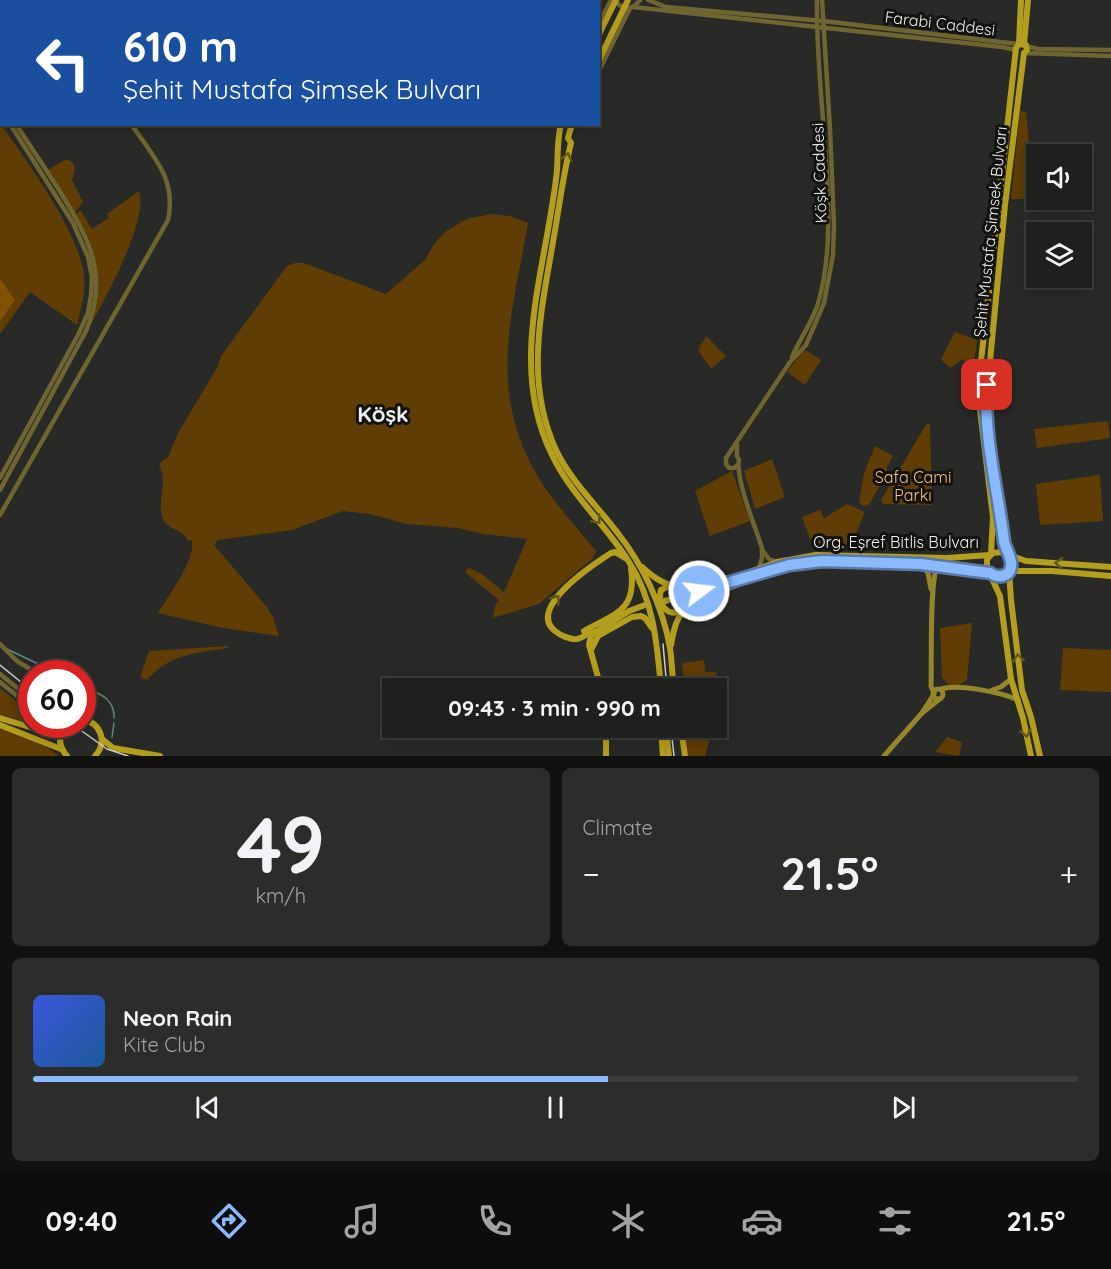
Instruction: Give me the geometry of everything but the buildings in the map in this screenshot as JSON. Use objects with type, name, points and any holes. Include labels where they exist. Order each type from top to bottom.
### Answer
[{"type":"main road","points":[[600,31],[614,0]]},
{"type":"main road","points":[[600,58],[628,0]]},
{"type":"main road","name":"Şehit Mustafa Şimsek Bulvarı","points":[[1008,556],[986,403],[1021,48],[1021,0]]},
{"type":"main road","name":"Şehit Mustafa Şimsek Bulvarı","points":[[991,554],[993,517],[980,410],[980,370],[1028,0]]},
{"type":"main road","points":[[561,126],[557,143],[557,171],[531,338],[531,387],[543,435],[559,468],[629,562],[651,609],[659,678]]},
{"type":"main road","points":[[572,126],[568,138],[570,143],[539,325],[536,357],[539,392],[549,434],[567,468],[639,564],[660,611],[670,648],[673,678]]},
{"type":"main road","points":[[568,637],[574,637],[610,617],[627,604],[633,590],[629,562],[615,552],[610,553],[568,585],[554,600],[547,614],[548,621],[555,632],[568,637],[576,639],[645,605]]},
{"type":"main road","points":[[1031,756],[1011,679],[1000,596],[986,565],[991,554],[1001,552],[1026,561],[1111,567]]},
{"type":"main road","name":"Org. Eşref Bitlis Bulvarı","points":[[666,601],[760,571],[777,562],[816,555],[947,558],[991,554]]},
{"type":"main road","points":[[1008,556],[1012,563],[1009,572],[1011,600],[1022,690],[1040,756]]},
{"type":"main road","name":"Org. Eşref Bitlis Bulvarı","points":[[699,591],[736,576],[822,561],[938,565],[990,574]]},
{"type":"main road","points":[[639,564],[653,576],[672,585],[689,588],[736,576]]},
{"type":"main road","points":[[921,564],[928,573],[932,594]]},
{"type":"main road","points":[[938,565],[934,571],[932,594],[933,675],[931,686],[938,693]]},
{"type":"main road","points":[[672,585],[661,590],[660,598],[663,607],[673,614],[760,571]]},
{"type":"main road","points":[[990,574],[1000,577],[1009,572],[1052,571],[1111,576]]},
{"type":"main road","points":[[670,648],[674,626],[685,609]]},
{"type":"main road","points":[[591,651],[593,642],[598,636],[637,616],[648,620],[656,643]]},
{"type":"main road","points":[[594,632],[589,641],[598,678]]},
{"type":"main road","points":[[992,690],[1001,687],[1011,679]]},
{"type":"main road","points":[[884,756],[938,693],[959,689],[992,690],[1018,700]]},
{"type":"main road","points":[[0,718],[18,724]]},
{"type":"main road","points":[[0,725],[61,749],[67,756]]},
{"type":"main road","points":[[96,727],[100,730],[102,739],[96,756]]},
{"type":"main road","points":[[61,749],[62,738]]},
{"type":"main road","points":[[606,738],[606,756]]},
{"type":"main road","points":[[662,738],[663,756]]},
{"type":"main road","points":[[667,738],[669,756]]},
{"type":"main road","points":[[681,738],[683,756]]},
{"type":"main road","points":[[102,739],[113,748],[160,756]]},
{"type":"street","points":[[614,0],[622,7],[817,24]]},
{"type":"street","points":[[600,69],[632,8],[640,0]]},
{"type":"street","points":[[648,0],[666,7],[817,24]]},
{"type":"street","name":"Köşk Caddesi","points":[[802,341],[819,301],[828,257],[826,143],[817,0]]},
{"type":"street","name":"Köşk Caddesi","points":[[802,341],[824,303],[833,255],[833,190],[822,0]]},
{"type":"street","name":"Farabi Caddesi","points":[[817,24],[823,21],[1021,48],[1111,56]]},
{"type":"street","name":"Farabi Caddesi","points":[[817,24],[823,27],[1002,47],[1111,50]]},
{"type":"street","points":[[0,478],[82,333],[92,289],[86,249],[72,221],[11,126]]},
{"type":"street","points":[[0,490],[92,314],[96,293],[96,271],[92,252],[81,225],[17,126]]},
{"type":"street","points":[[0,515],[168,220],[171,200],[167,180],[161,167],[132,126]]},
{"type":"street","points":[[790,362],[803,348],[802,341]]},
{"type":"street","points":[[742,485],[732,468],[725,462],[802,341]]},
{"type":"street","points":[[737,442],[736,456],[739,460],[742,485],[762,548],[769,559],[777,562]]},
{"type":"street","points":[[729,455],[736,456]]},
{"type":"street","points":[[732,468],[738,465]]},
{"type":"street","points":[[760,571],[762,548]]},
{"type":"street","points":[[0,644],[18,662]]},
{"type":"street","points":[[0,674],[18,689]]},
{"type":"street","points":[[0,682],[18,697]]},
{"type":"green space","points":[[1020,111],[1026,112],[1029,144],[1026,144],[1026,199],[1011,199]]},
{"type":"green space","points":[[0,126],[3,126],[62,216],[80,257],[84,287],[77,325],[30,292],[0,334]]},
{"type":"green space","points":[[66,159],[72,162],[75,168],[72,180],[83,202],[73,215],[45,172]]},
{"type":"green space","points":[[139,191],[138,220],[132,238],[115,278],[91,324],[95,301],[91,253],[75,217],[81,211],[92,229],[109,218],[107,214]]},
{"type":"green space","points":[[491,214],[510,216],[528,223],[508,353],[508,385],[513,416],[523,448],[540,480],[596,551],[593,558],[539,604],[493,618],[495,606],[499,600],[466,573],[466,569],[470,568],[483,575],[504,592],[527,539],[483,534],[458,528],[407,524],[369,514],[343,511],[292,530],[218,540],[214,545],[266,606],[273,617],[279,636],[223,628],[158,613],[185,568],[192,549],[192,540],[188,541],[183,534],[165,523],[163,519],[161,506],[163,478],[159,466],[168,457],[178,433],[218,366],[221,356],[287,266],[304,263],[386,294],[425,260],[434,244],[446,231],[467,219]]},
{"type":"green space","points":[[955,332],[977,340],[974,363],[961,360],[950,368],[941,359]]},
{"type":"green space","points":[[706,336],[726,356],[711,369],[698,350]]},
{"type":"green space","points":[[803,351],[821,360],[805,385],[787,372]]},
{"type":"green space","points":[[1108,421],[1110,438],[1037,448],[1034,429]]},
{"type":"green space","name":"Safa Cami Parkı","points":[[927,423],[930,425],[932,505],[883,504],[881,500]]},
{"type":"green space","points":[[875,446],[893,456],[887,467],[887,473],[869,505],[863,506],[859,502],[864,473]]},
{"type":"green space","points":[[772,459],[785,497],[755,509],[744,471]]},
{"type":"green space","points":[[732,471],[750,521],[710,536],[695,491]]},
{"type":"green space","points":[[1100,475],[1103,521],[1040,525],[1036,484]]},
{"type":"green space","points":[[847,504],[865,512],[851,545],[813,547],[802,517],[820,510],[824,518]]},
{"type":"green space","points":[[972,623],[967,680],[959,685],[949,685],[942,678],[940,628]]},
{"type":"green space","points":[[228,646],[228,648],[184,656],[165,665],[147,680],[140,677],[149,651]]},
{"type":"green space","points":[[1063,648],[1111,650],[1111,692],[1060,690]]},
{"type":"green space","points":[[704,660],[705,672],[716,672],[718,678],[683,678],[682,663]]},
{"type":"green space","points":[[0,688],[18,703],[18,720],[0,715]]},
{"type":"green space","points":[[0,728],[18,735],[18,738],[26,738],[44,745],[59,756],[0,756]]},
{"type":"green space","points":[[947,737],[962,742],[959,756],[935,752]]},
{"type":"green space","points":[[686,738],[710,738],[705,756],[687,756]]},
{"type":"shaded area","points":[[0,279],[15,300],[0,321]]},
{"type":"waterway","points":[[7,649],[30,660]]},
{"type":"waterway","points":[[96,693],[109,701],[114,711],[114,718]]},
{"type":"waterway","points":[[112,737],[114,723]]},
{"type":"tram line","points":[[663,644],[666,678]]},
{"type":"tram line","points":[[0,665],[18,680]]},
{"type":"tram line","points":[[92,738],[107,749],[128,756]]},
{"type":"tram line","points":[[672,738],[674,756]]},
{"type":"district","name":"Köşk","points":[[383,414]]},
{"type":"route","points":[[699,591],[789,565],[822,561],[938,565],[990,573],[997,577],[1005,575],[1011,569],[1012,563],[1005,547],[992,457],[986,403],[987,385]]}]
